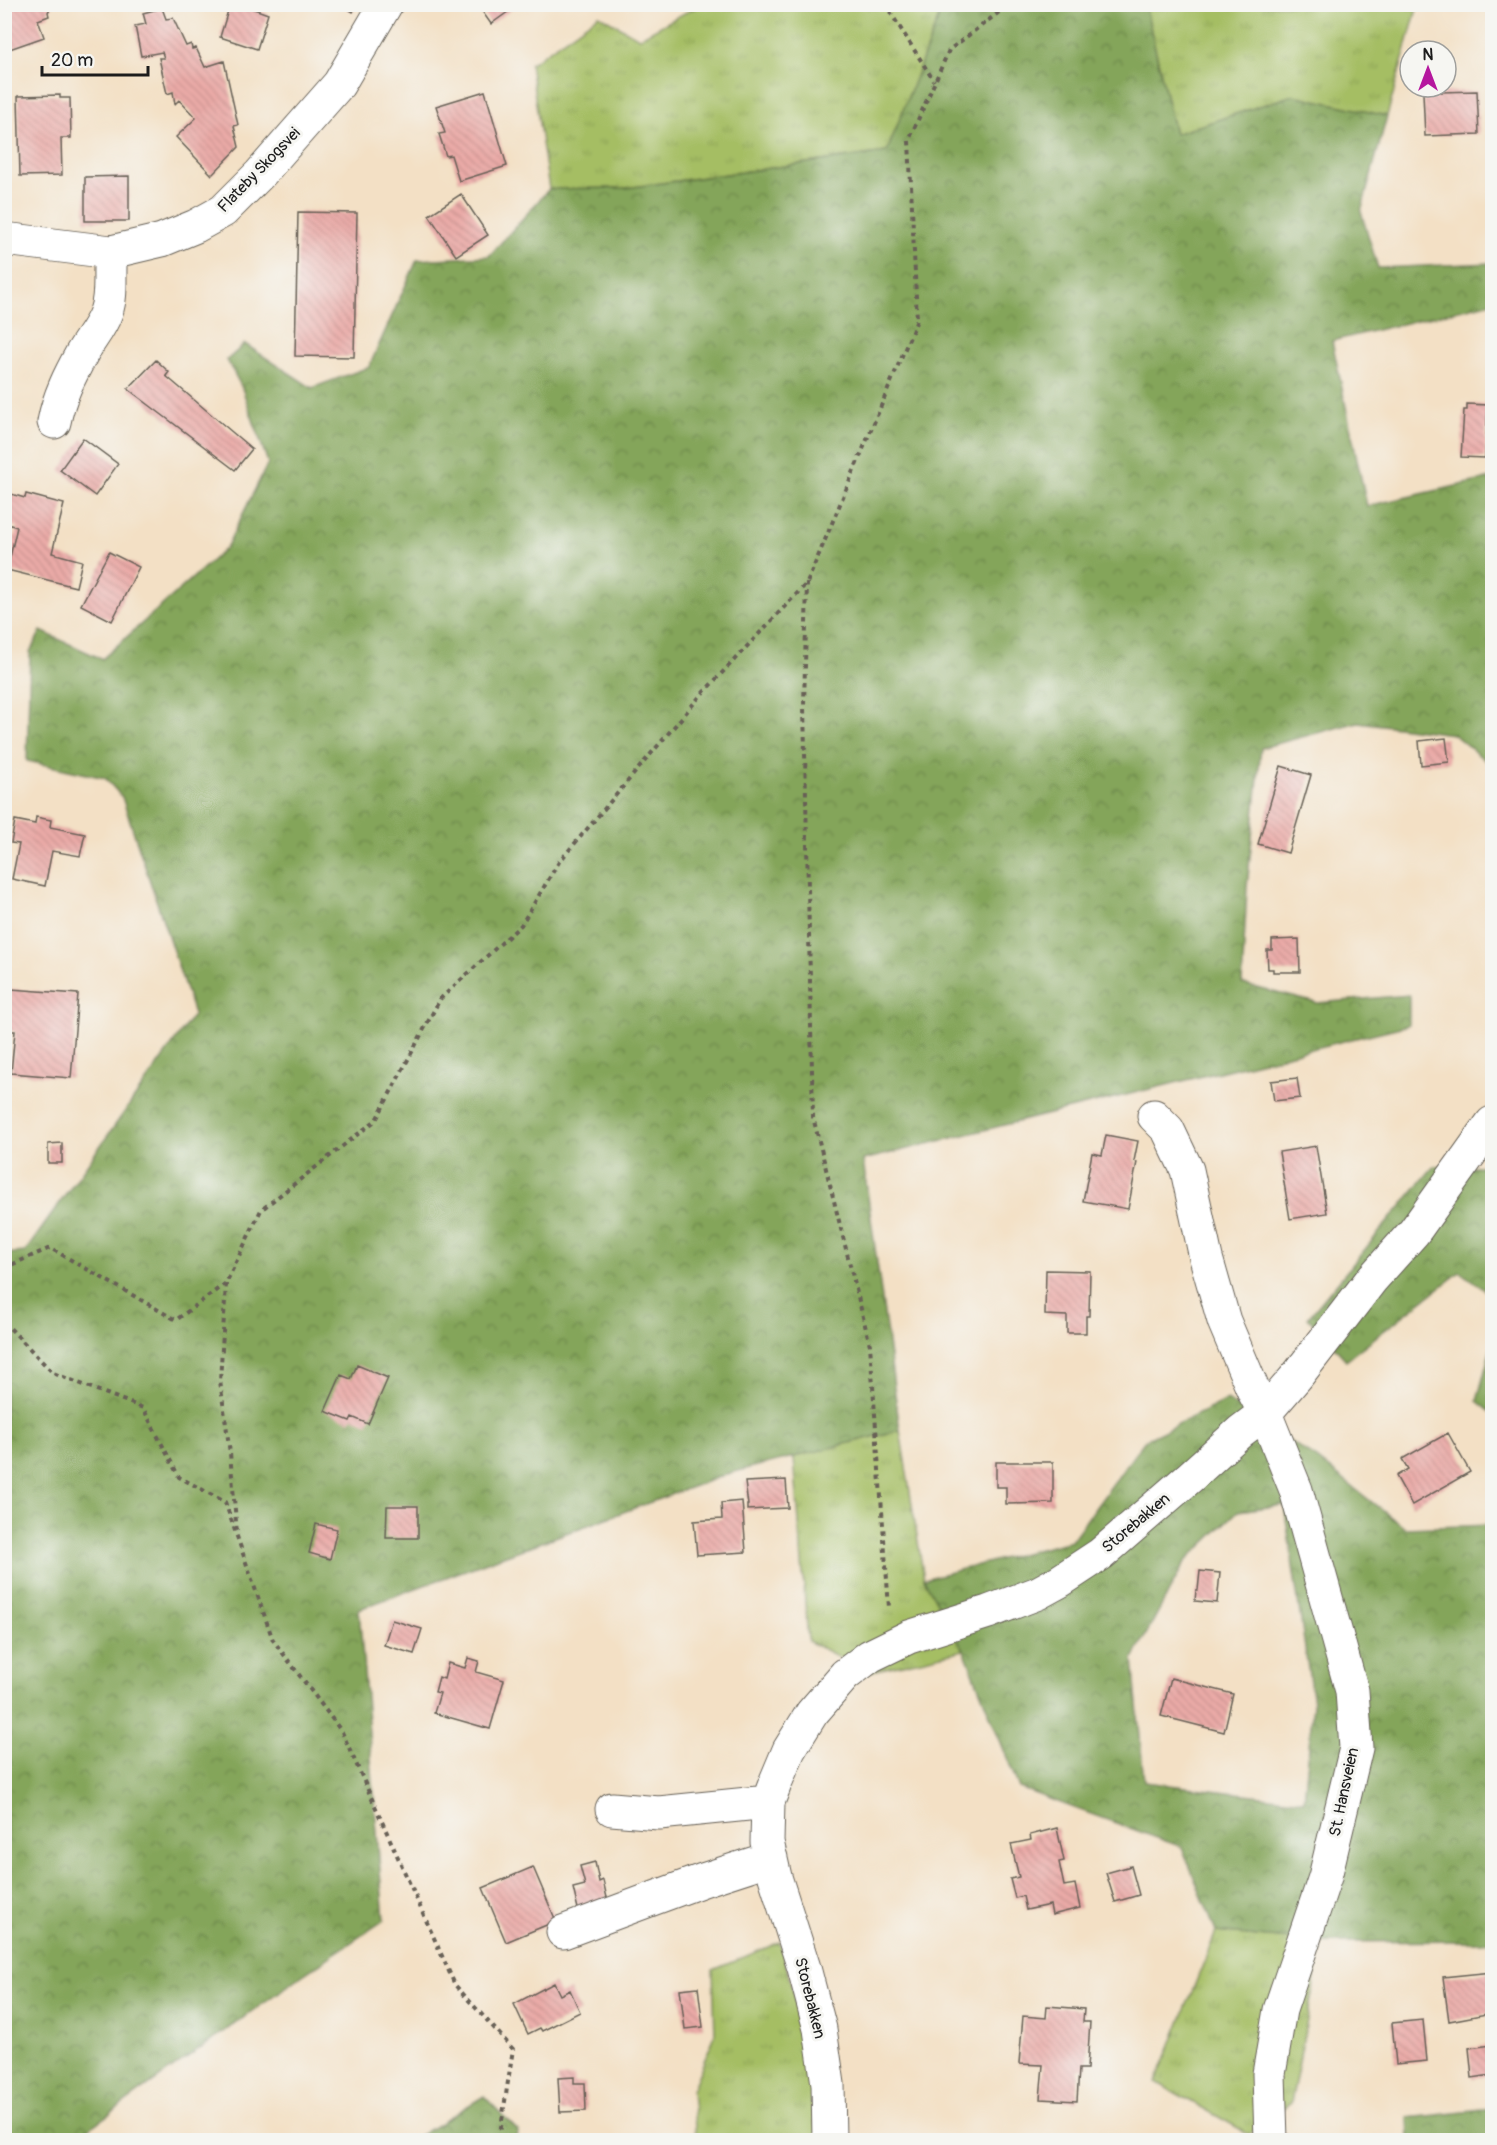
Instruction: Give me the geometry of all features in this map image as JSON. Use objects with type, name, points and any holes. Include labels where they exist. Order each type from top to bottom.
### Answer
[{"type":"street","name":"Flateby Skogsvei","points":[[4,239],[111,252],[162,240],[196,226],[223,211],[260,174],[339,84],[386,4]]},
{"type":"street","points":[[54,422],[62,391],[107,312],[110,300],[111,252]]},
{"type":"street","name":"St. Hansveien","points":[[1154,1116],[1168,1130],[1187,1170],[1206,1258],[1224,1321],[1296,1490],[1352,1691],[1356,1748],[1325,1877],[1280,2010],[1269,2074],[1271,2140]]},
{"type":"street","name":"Storebakken","points":[[829,2140],[828,2084],[820,2028],[767,1842],[768,1802],[789,1750],[825,1697],[845,1675],[870,1656],[909,1637],[1028,1597],[1060,1581],[1101,1554],[1241,1431],[1265,1413],[1297,1376],[1372,1279],[1414,1232],[1492,1123]]},
{"type":"street","points":[[612,1809],[659,1813],[768,1802]]},
{"type":"street","points":[[563,1932],[703,1880],[771,1858]]},
{"type":"path","points":[[885,4],[935,82]]},
{"type":"path","points":[[238,1540],[230,1453],[220,1381],[226,1283],[261,1210],[376,1120],[440,999],[521,925],[559,862],[701,695],[807,583],[917,320],[909,140],[949,50],[1010,4]]},
{"type":"path","points":[[807,583],[804,706],[813,1117],[870,1345],[892,1645]]},
{"type":"path","points":[[4,1268],[50,1248],[176,1320],[226,1283]]},
{"type":"path","points":[[4,1322],[53,1373],[143,1408],[179,1477],[225,1502],[273,1640],[342,1732],[455,1984],[513,2049],[499,2140]]},
{"type":"green space","points":[[699,5],[939,5],[940,14],[887,152],[626,188],[549,189],[530,64],[599,15],[639,38]]},
{"type":"green space","points":[[939,5],[1145,5],[1175,134],[1293,95],[1387,116],[1361,212],[1378,268],[1492,263],[1492,302],[1332,341],[1367,506],[1492,478],[1492,766],[1453,734],[1358,722],[1261,748],[1247,887],[1242,984],[1317,1003],[1409,995],[1409,1025],[863,1160],[900,1430],[730,1473],[359,1609],[384,1920],[303,1975],[73,2140],[5,2140],[4,1840],[7,1838],[4,1806],[5,1254],[25,1252],[194,1014],[122,797],[105,778],[27,761],[30,652],[41,631],[102,659],[226,548],[268,463],[242,388],[227,360],[245,344],[312,388],[369,367],[417,260],[489,256],[549,189],[626,188],[887,152],[940,14]]},
{"type":"green space","points":[[1145,5],[1418,5],[1409,39],[1398,39],[1398,77],[1387,116],[1293,95],[1175,134]]},
{"type":"green space","points":[[1434,1166],[1492,1166],[1492,1295],[1460,1272],[1346,1360],[1308,1318]]},
{"type":"green space","points":[[1492,1344],[1492,1413],[1477,1401]]},
{"type":"green space","points":[[1227,1400],[1317,1459],[1405,1528],[1492,1525],[1492,1941],[1322,1942],[1216,1932],[1182,1847],[1019,1788],[964,1650],[924,1579],[1071,1541],[1145,1440]],"holes":[[[1284,1505],[1313,1703],[1304,1801],[1144,1782],[1133,1659],[1185,1562],[1238,1511]]]},
{"type":"green space","points":[[900,1430],[924,1579],[964,1650],[868,1672],[808,1641],[794,1457]]},
{"type":"green space","points":[[1216,1932],[1322,1942],[1291,2103],[1249,2134],[1156,2082]]},
{"type":"green space","points":[[780,1942],[817,2086],[819,2140],[696,2140],[692,2090],[715,2035],[713,1970]]},
{"type":"green space","points":[[484,2096],[518,2131],[517,2140],[412,2140]]},
{"type":"green space","points":[[1492,2109],[1492,2140],[1409,2140],[1408,2118]]},
{"type":"building","points":[[4,4],[53,4],[48,12],[49,16],[38,20],[44,37],[4,51]]},
{"type":"building","points":[[230,4],[240,4],[268,14],[257,49],[220,37]]},
{"type":"building","points":[[340,4],[357,4],[353,12]]},
{"type":"building","points":[[477,4],[519,4],[491,24]]},
{"type":"building","points":[[162,8],[166,19],[173,18],[186,46],[191,44],[192,49],[196,48],[205,67],[224,61],[238,125],[234,126],[239,147],[212,175],[176,137],[196,118],[179,100],[175,104],[173,92],[167,94],[159,58],[164,58],[162,52],[141,56],[135,26],[146,24],[143,13]]},
{"type":"building","points":[[485,91],[507,166],[459,181],[451,155],[446,156],[439,134],[445,133],[436,106]]},
{"type":"building","points":[[1477,91],[1479,134],[1425,136],[1423,99],[1458,99],[1458,92]]},
{"type":"building","points":[[60,95],[60,98],[70,98],[71,138],[61,138],[62,175],[20,176],[18,96]]},
{"type":"building","points":[[129,176],[129,221],[85,221],[85,177]]},
{"type":"building","points":[[461,194],[488,235],[456,256],[429,215]]},
{"type":"building","points":[[298,212],[357,213],[354,357],[295,356]]},
{"type":"building","points":[[4,273],[9,273],[7,298],[4,298]]},
{"type":"building","points":[[156,360],[169,372],[166,376],[252,449],[235,470],[128,389]]},
{"type":"building","points":[[1467,404],[1488,405],[1485,458],[1461,457],[1464,410],[1467,410]]},
{"type":"building","points":[[83,438],[118,464],[95,496],[60,470]]},
{"type":"building","points":[[11,494],[25,498],[26,494],[64,504],[52,553],[82,561],[76,587],[7,570],[17,527],[4,523]]},
{"type":"building","points":[[109,552],[139,567],[112,621],[81,605]]},
{"type":"building","points":[[1446,738],[1449,762],[1421,765],[1419,741]]},
{"type":"building","points":[[1281,766],[1311,775],[1288,853],[1258,844]]},
{"type":"building","points":[[36,817],[51,820],[50,827],[85,834],[80,856],[52,851],[45,886],[12,879],[19,844],[11,843],[15,820],[35,824]]},
{"type":"building","points":[[1299,939],[1300,972],[1273,972],[1273,969],[1268,969],[1267,950],[1272,950],[1272,940]]},
{"type":"building","points":[[11,989],[78,994],[71,1078],[11,1073],[15,1031],[8,1031]]},
{"type":"building","points":[[1297,1078],[1300,1098],[1274,1101],[1271,1081]]},
{"type":"building","points":[[1106,1135],[1138,1141],[1134,1161],[1137,1162],[1128,1209],[1083,1201],[1092,1153],[1102,1155]]},
{"type":"building","points":[[62,1143],[62,1163],[48,1163],[48,1144]]},
{"type":"building","points":[[1316,1146],[1327,1213],[1290,1219],[1279,1152]]},
{"type":"building","points":[[1046,1270],[1090,1271],[1089,1316],[1086,1316],[1086,1333],[1067,1333],[1067,1316],[1045,1315]]},
{"type":"building","points":[[357,1365],[388,1378],[368,1424],[352,1417],[350,1421],[325,1411],[341,1375],[351,1379]]},
{"type":"building","points":[[1448,1433],[1470,1472],[1412,1505],[1396,1476],[1408,1469],[1402,1459]]},
{"type":"building","points":[[996,1462],[1053,1462],[1053,1503],[1006,1504],[1006,1487],[996,1487]]},
{"type":"building","points":[[786,1480],[788,1508],[747,1510],[745,1482]]},
{"type":"building","points":[[742,1501],[746,1552],[697,1555],[694,1521],[722,1519],[721,1503]]},
{"type":"building","points":[[387,1506],[418,1506],[418,1538],[386,1538]]},
{"type":"building","points":[[316,1524],[337,1529],[330,1559],[309,1553]]},
{"type":"building","points":[[1200,1571],[1220,1573],[1217,1603],[1195,1601]]},
{"type":"building","points":[[392,1620],[422,1629],[414,1654],[384,1645]]},
{"type":"building","points":[[468,1658],[479,1661],[476,1672],[504,1680],[490,1729],[434,1713],[440,1693],[435,1692],[439,1677],[444,1679],[448,1663],[465,1668]]},
{"type":"building","points":[[1171,1678],[1233,1694],[1224,1732],[1161,1716]]},
{"type":"building","points":[[1057,1828],[1064,1861],[1059,1862],[1064,1886],[1075,1884],[1080,1908],[1052,1915],[1050,1905],[1026,1910],[1023,1896],[1015,1898],[1010,1879],[1019,1877],[1011,1844],[1031,1840],[1030,1835]]},
{"type":"building","points":[[595,1862],[599,1882],[603,1880],[609,1907],[579,1913],[573,1888],[585,1885],[580,1866]]},
{"type":"building","points":[[1131,1866],[1139,1895],[1115,1902],[1106,1873]]},
{"type":"building","points":[[533,1867],[556,1921],[506,1942],[483,1888]]},
{"type":"building","points":[[1492,1972],[1492,2013],[1449,2021],[1443,1977]]},
{"type":"building","points":[[554,1983],[560,1995],[570,1990],[580,2012],[542,2031],[540,2028],[528,2034],[514,2004]]},
{"type":"building","points":[[698,1987],[703,2027],[685,2029],[680,1989]]},
{"type":"building","points":[[1047,2006],[1084,2009],[1083,2022],[1090,2022],[1087,2069],[1079,2069],[1077,2101],[1040,2099],[1043,2065],[1019,2064],[1023,2016],[1046,2018]]},
{"type":"building","points":[[1423,2020],[1427,2061],[1396,2064],[1392,2023]]},
{"type":"building","points":[[1492,2045],[1492,2075],[1472,2078],[1469,2048]]},
{"type":"building","points":[[574,2077],[574,2083],[585,2083],[586,2111],[560,2112],[558,2078]]}]
